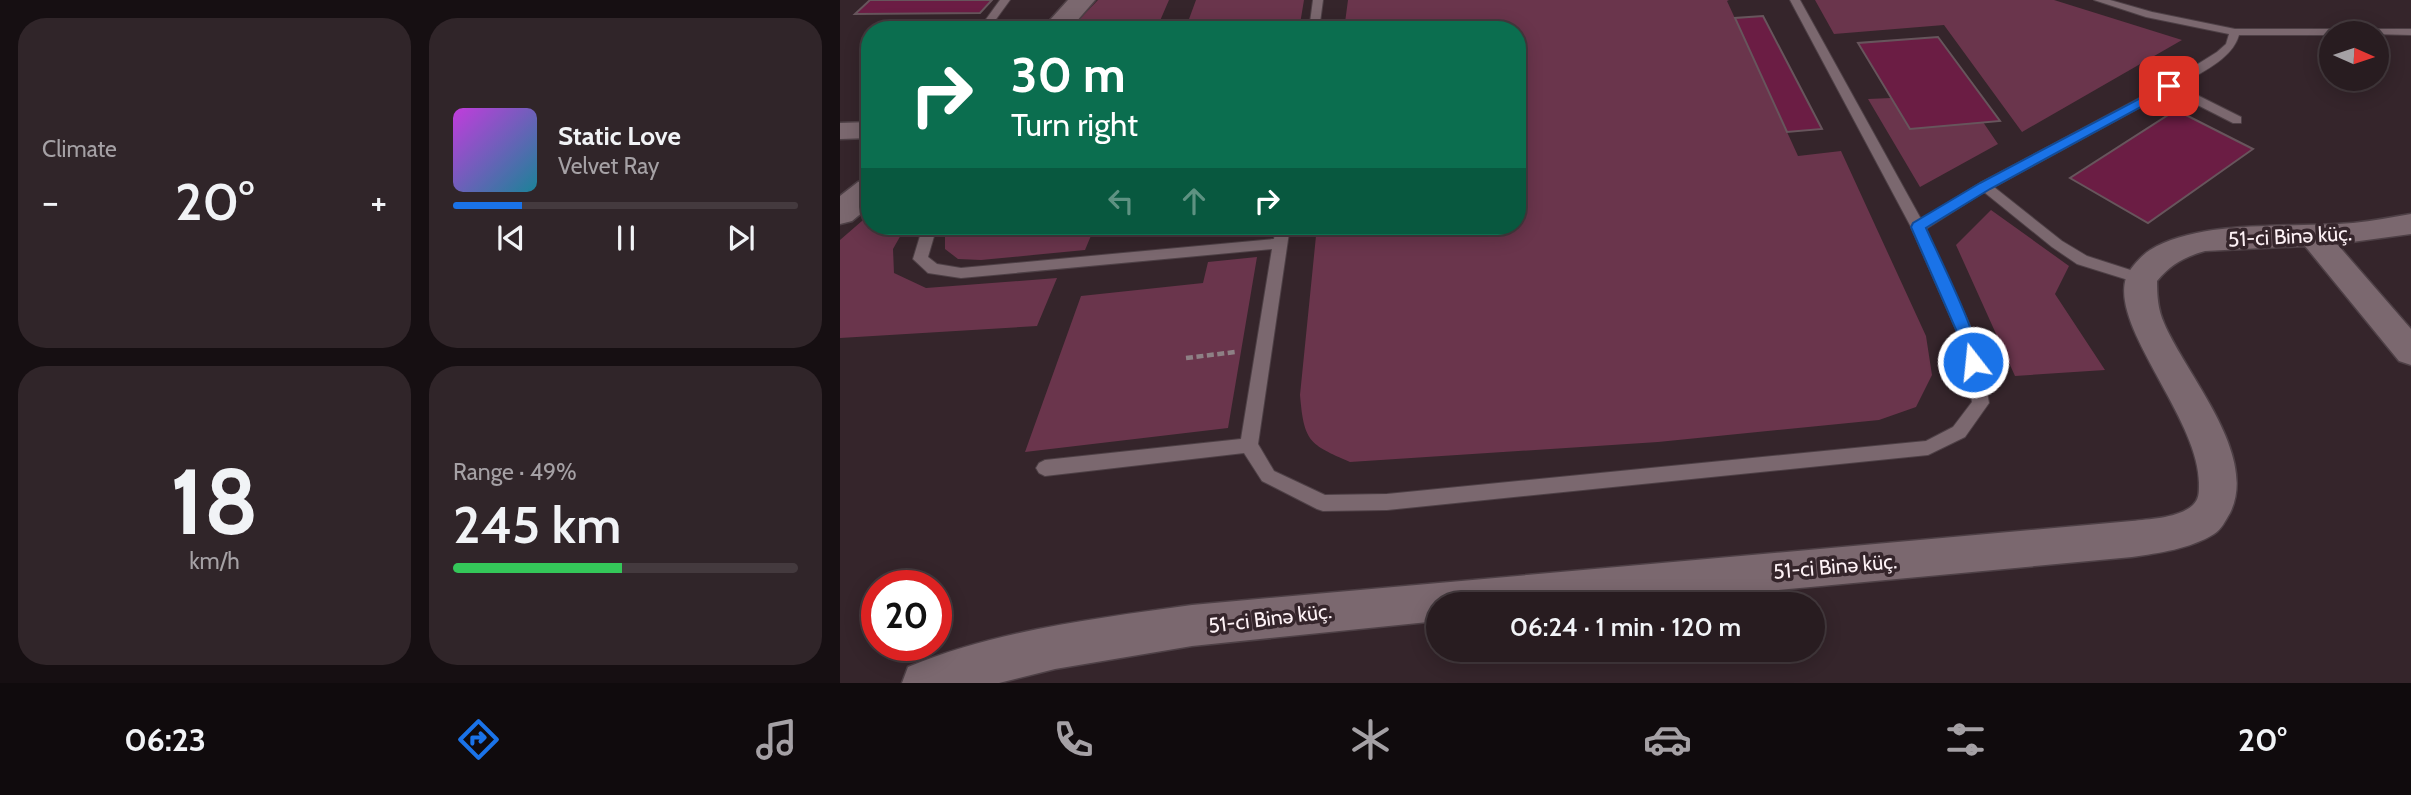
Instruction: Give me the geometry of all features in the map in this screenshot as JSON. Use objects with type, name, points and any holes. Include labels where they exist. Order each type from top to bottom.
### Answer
[{"type":"street","points":[[1062,21],[1082,0]]},
{"type":"street","points":[[840,131],[861,130]]},
{"type":"street","points":[[840,213],[861,196]]},
{"type":"street","name":"51-ci Binə küç.","points":[[924,683],[1025,654],[1121,637],[1281,615],[2118,541],[2175,532],[2208,516],[2219,494],[2219,471],[2209,441],[2147,323],[2141,301],[2141,279],[2158,259],[2179,248],[2205,241],[2314,237],[2411,224]]},
{"type":"street","points":[[2314,237],[2411,352]]},
{"type":"lane","points":[[990,21],[1005,0]]},
{"type":"lane","points":[[1315,21],[1318,0]]},
{"type":"lane","points":[[1281,235],[1249,445],[1268,476],[1323,503],[1387,502],[1928,448],[1959,432],[1980,402],[1969,341],[1918,227],[1795,0]]},
{"type":"lane","points":[[2099,0],[2150,15],[2235,32],[2411,32]]},
{"type":"lane","points":[[1918,227],[1985,186],[2169,86],[2221,54],[2231,45],[2235,32]]},
{"type":"lane","points":[[2169,86],[2237,120]]},
{"type":"lane","points":[[1985,186],[2057,244],[2082,260],[2141,279]]},
{"type":"lane","points":[[927,235],[920,259],[933,269],[961,273],[1280,243]]},
{"type":"lane","points":[[1045,468],[1249,445]]},
{"type":"path","points":[[1186,358],[1264,348]]},
{"type":"shaded area","points":[[1098,0],[1169,0],[1160,21],[1078,21]]},
{"type":"shaded area","points":[[1196,0],[1304,0],[1300,21],[1188,21]]},
{"type":"shaded area","points":[[1348,0],[1729,0],[1727,1],[1798,156],[1841,151],[1926,336],[1932,375],[1916,407],[1879,420],[1658,442],[1350,462],[1325,451],[1307,432],[1300,395],[1316,235],[1526,235],[1526,21],[1345,21]]},
{"type":"shaded area","points":[[1815,0],[2054,0],[2182,40],[2022,132],[1944,25],[1834,34]]},
{"type":"shaded area","points":[[1891,98],[1983,122],[1998,144],[1920,187],[1868,99]]},
{"type":"shaded area","points":[[1991,210],[2069,266],[2055,294],[2105,370],[2015,376],[1956,245]]},
{"type":"shaded area","points":[[861,222],[861,235],[901,235],[893,249],[894,273],[926,288],[1057,278],[1037,326],[840,338],[840,240]]},
{"type":"shaded area","points":[[945,235],[1091,235],[1085,250],[981,260],[958,259],[945,249]]},
{"type":"shaded area","points":[[1257,257],[1228,428],[1025,452],[1081,296],[1203,283],[1208,262]]},
{"type":"building","points":[[870,0],[992,0],[980,13],[855,14]]},
{"type":"building","points":[[1763,16],[1822,129],[1787,132],[1735,18]]},
{"type":"building","points":[[1938,37],[2000,121],[1910,129],[1858,43]]},
{"type":"building","points":[[2176,110],[2253,149],[2148,223],[2070,178]]},
{"type":"route","points":[[1973,362],[1969,341],[1918,227],[1985,186],[2169,86]]}]
